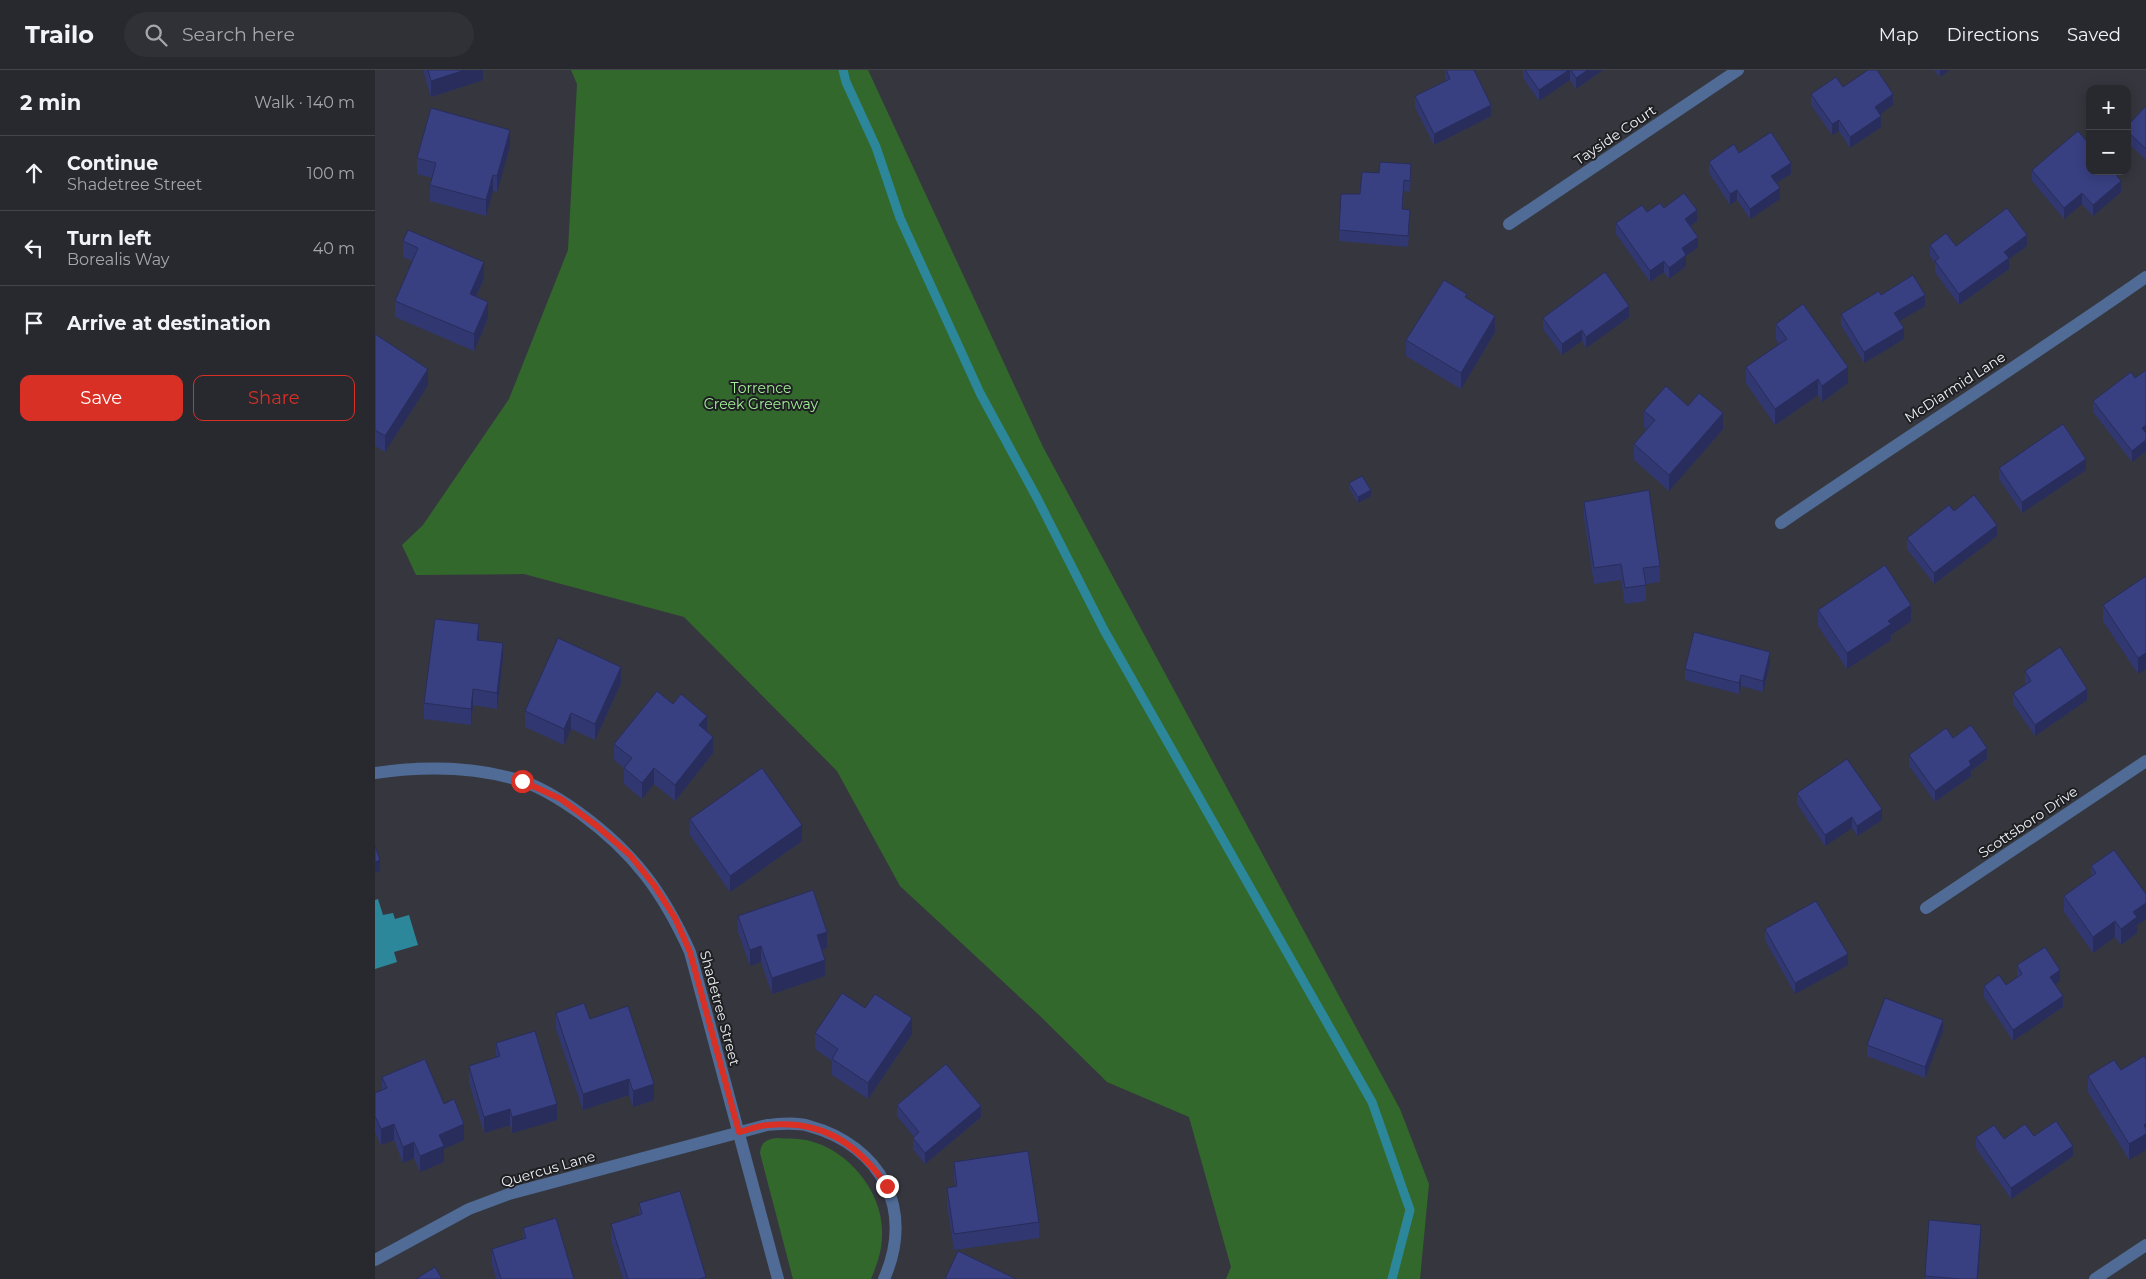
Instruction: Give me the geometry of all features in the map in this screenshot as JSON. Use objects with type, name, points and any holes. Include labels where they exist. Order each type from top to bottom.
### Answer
[{"type":"street","name":"Tayside Court","points":[[1509,224],[1739,70]]},
{"type":"street","name":"McDiarmid Lane","points":[[1781,523],[1903,439],[2079,324],[2146,277]]},
{"type":"street","name":"Scottsboro Drive","points":[[1926,908],[2146,761]]},
{"type":"street","name":"Shadetree Street","points":[[375,773],[431,768],[474,771],[522,781],[561,799],[597,826],[630,855],[654,885],[675,918],[690,952],[779,1279]]},
{"type":"street","name":"Quercus Lane","points":[[375,1260],[469,1209],[509,1194],[767,1125],[808,1126],[828,1133],[853,1147],[872,1164],[887,1186],[895,1208],[896,1236],[891,1263],[884,1279]]},
{"type":"street","points":[[2095,1279],[2146,1245]]},
{"type":"green space","name":"Torrence Creek Greenway","points":[[571,70],[868,70],[1043,447],[1400,1109],[1429,1184],[1420,1279],[1226,1279],[1231,1267],[1189,1117],[1107,1082],[1039,1015],[900,886],[837,771],[684,617],[524,574],[416,575],[402,545],[423,525],[509,399],[568,250],[577,84]]},
{"type":"green space","points":[[776,1138],[806,1140],[825,1146],[851,1164],[862,1176],[871,1190],[881,1220],[881,1247],[871,1279],[793,1279],[760,1153],[765,1142]]},
{"type":"water","points":[[378,899],[383,915],[393,913],[395,919],[409,915],[418,945],[394,952],[397,962],[375,969],[375,900]]},
{"type":"building","points":[[428,70],[465,70],[431,81]]},
{"type":"building","points":[[1446,70],[1474,70],[1491,105],[1434,134],[1415,96],[1450,79]]},
{"type":"building","points":[[1525,70],[1569,70],[1539,90]]},
{"type":"building","points":[[1571,70],[1588,70],[1576,78]]},
{"type":"building","points":[[1868,70],[1877,70],[1893,94],[1875,107],[1881,116],[1850,137],[1839,120],[1832,124],[1811,94],[1836,77],[1843,87]]},
{"type":"building","points":[[2146,106],[2146,149],[2131,135],[2131,122]]},
{"type":"building","points":[[431,108],[510,130],[497,176],[493,175],[486,200],[430,185],[436,163],[417,158]]},
{"type":"building","points":[[2078,131],[2086,140],[2086,175],[2116,175],[2121,181],[2093,205],[2082,193],[2064,208],[2032,170]]},
{"type":"building","points":[[1771,132],[1791,163],[1771,176],[1780,188],[1750,209],[1737,190],[1730,194],[1709,162],[1734,144],[1739,153]]},
{"type":"building","points":[[1380,162],[1411,164],[1410,181],[1404,180],[1402,209],[1410,210],[1408,236],[1339,230],[1341,194],[1360,194],[1362,172],[1379,173]]},
{"type":"building","points":[[1684,193],[1697,210],[1685,219],[1698,237],[1682,248],[1686,255],[1669,268],[1664,261],[1650,271],[1616,223],[1642,205],[1647,212],[1660,203],[1664,208]]},
{"type":"building","points":[[2007,208],[2027,235],[2004,252],[2009,258],[1959,294],[1935,261],[1939,258],[1930,245],[1946,233],[1956,246]]},
{"type":"building","points":[[408,230],[484,262],[470,294],[488,302],[474,334],[395,301],[418,248],[403,241]]},
{"type":"building","points":[[1605,272],[1629,306],[1586,337],[1582,330],[1562,344],[1543,318]]},
{"type":"building","points":[[1913,275],[1925,295],[1894,313],[1904,328],[1864,352],[1841,314],[1879,291],[1881,295]]},
{"type":"building","points":[[1444,280],[1467,294],[1465,297],[1495,316],[1461,373],[1406,340]]},
{"type":"building","points":[[1803,304],[1848,367],[1822,386],[1818,379],[1775,409],[1746,367],[1787,339],[1776,324]]},
{"type":"building","points":[[375,334],[428,369],[385,436],[375,430]]},
{"type":"building","points":[[2146,370],[2146,425],[2142,428],[2146,433],[2146,440],[2132,451],[2093,401],[2131,372],[2135,378]]},
{"type":"building","points":[[1666,386],[1688,406],[1699,393],[1723,413],[1669,475],[1634,444],[1655,420],[1644,411]]},
{"type":"building","points":[[2063,424],[2086,459],[2022,502],[1999,468]]},
{"type":"building","points":[[1362,476],[1371,490],[1358,497],[1349,483]]},
{"type":"building","points":[[1649,490],[1660,566],[1643,568],[1646,585],[1625,588],[1621,564],[1594,568],[1584,502]]},
{"type":"building","points":[[1974,495],[1997,525],[1934,573],[1907,538],[1949,505],[1954,511]]},
{"type":"building","points":[[1885,565],[1911,605],[1888,621],[1891,624],[1847,653],[1818,610]]},
{"type":"building","points":[[2146,576],[2146,653],[2138,658],[2103,605]]},
{"type":"building","points":[[435,619],[479,624],[477,640],[503,643],[497,693],[473,689],[471,709],[424,703]]},
{"type":"building","points":[[1694,632],[1770,652],[1763,681],[1741,675],[1739,683],[1685,669]]},
{"type":"building","points":[[558,638],[621,667],[595,724],[571,713],[564,729],[525,711]]},
{"type":"building","points":[[2060,647],[2087,689],[2035,725],[2013,693],[2031,681],[2025,671]]},
{"type":"building","points":[[657,691],[673,704],[681,694],[707,716],[699,725],[713,737],[675,785],[654,768],[642,783],[624,768],[632,758],[614,744]]},
{"type":"building","points":[[1971,725],[1987,748],[1969,761],[1971,765],[1935,791],[1909,755],[1946,728],[1953,738]]},
{"type":"building","points":[[1847,759],[1882,809],[1857,826],[1852,817],[1825,835],[1797,793]]},
{"type":"building","points":[[762,768],[802,825],[730,876],[690,819]]},
{"type":"building","points":[[375,846],[380,860],[375,862]]},
{"type":"building","points":[[2114,850],[2146,894],[2146,903],[2133,912],[2137,917],[2121,929],[2115,921],[2093,937],[2064,896],[2096,873],[2091,866]]},
{"type":"building","points":[[813,890],[827,932],[817,935],[825,960],[772,978],[761,946],[750,950],[738,916]]},
{"type":"building","points":[[1816,901],[1848,954],[1795,983],[1765,929]]},
{"type":"building","points":[[2045,947],[2060,970],[2050,977],[2063,996],[2013,1030],[1984,986],[1999,975],[2006,985],[2022,974],[2017,965]]},
{"type":"building","points":[[842,993],[865,1008],[875,994],[912,1018],[868,1083],[832,1059],[838,1049],[815,1033]]},
{"type":"building","points":[[1885,998],[1943,1020],[1925,1067],[1867,1045]]},
{"type":"building","points":[[584,1003],[590,1019],[628,1006],[654,1084],[633,1091],[629,1079],[583,1094],[556,1013]]},
{"type":"building","points":[[535,1031],[557,1104],[512,1117],[510,1109],[484,1117],[469,1066],[500,1056],[496,1043]]},
{"type":"building","points":[[2144,1056],[2146,1059],[2146,1124],[2144,1125],[2146,1134],[2129,1144],[2088,1076],[2114,1060],[2121,1070]]},
{"type":"building","points":[[425,1059],[444,1104],[454,1099],[464,1124],[439,1135],[444,1146],[420,1156],[414,1142],[403,1147],[394,1124],[381,1129],[375,1116],[375,1093],[387,1088],[382,1077]]},
{"type":"building","points":[[946,1064],[981,1106],[925,1153],[913,1138],[919,1132],[897,1105]]},
{"type":"building","points":[[2056,1121],[2073,1146],[2011,1188],[1976,1137],[1994,1125],[2004,1139],[2025,1124],[2034,1136]]},
{"type":"building","points":[[1028,1151],[1039,1222],[954,1234],[947,1188],[957,1186],[954,1162]]},
{"type":"building","points":[[680,1191],[706,1277],[699,1279],[628,1279],[611,1224],[642,1214],[639,1203]]},
{"type":"building","points":[[556,1218],[574,1279],[501,1279],[492,1249],[526,1238],[523,1228]]},
{"type":"building","points":[[1929,1220],[1981,1225],[1977,1279],[1925,1276]]},
{"type":"building","points":[[958,1251],[1016,1279],[945,1279]]},
{"type":"building","points":[[435,1267],[442,1279],[416,1279]]},
{"type":"waterway","points":[[843,70],[846,82],[876,147],[900,218],[980,393],[1037,498],[1104,630],[1372,1102],[1410,1210],[1392,1279]]},
{"type":"route","points":[[522,781],[561,799],[597,826],[630,855],[654,885],[675,918],[690,952],[739,1132],[767,1125],[789,1124],[808,1126],[828,1133],[853,1147],[872,1164],[887,1186]]}]
